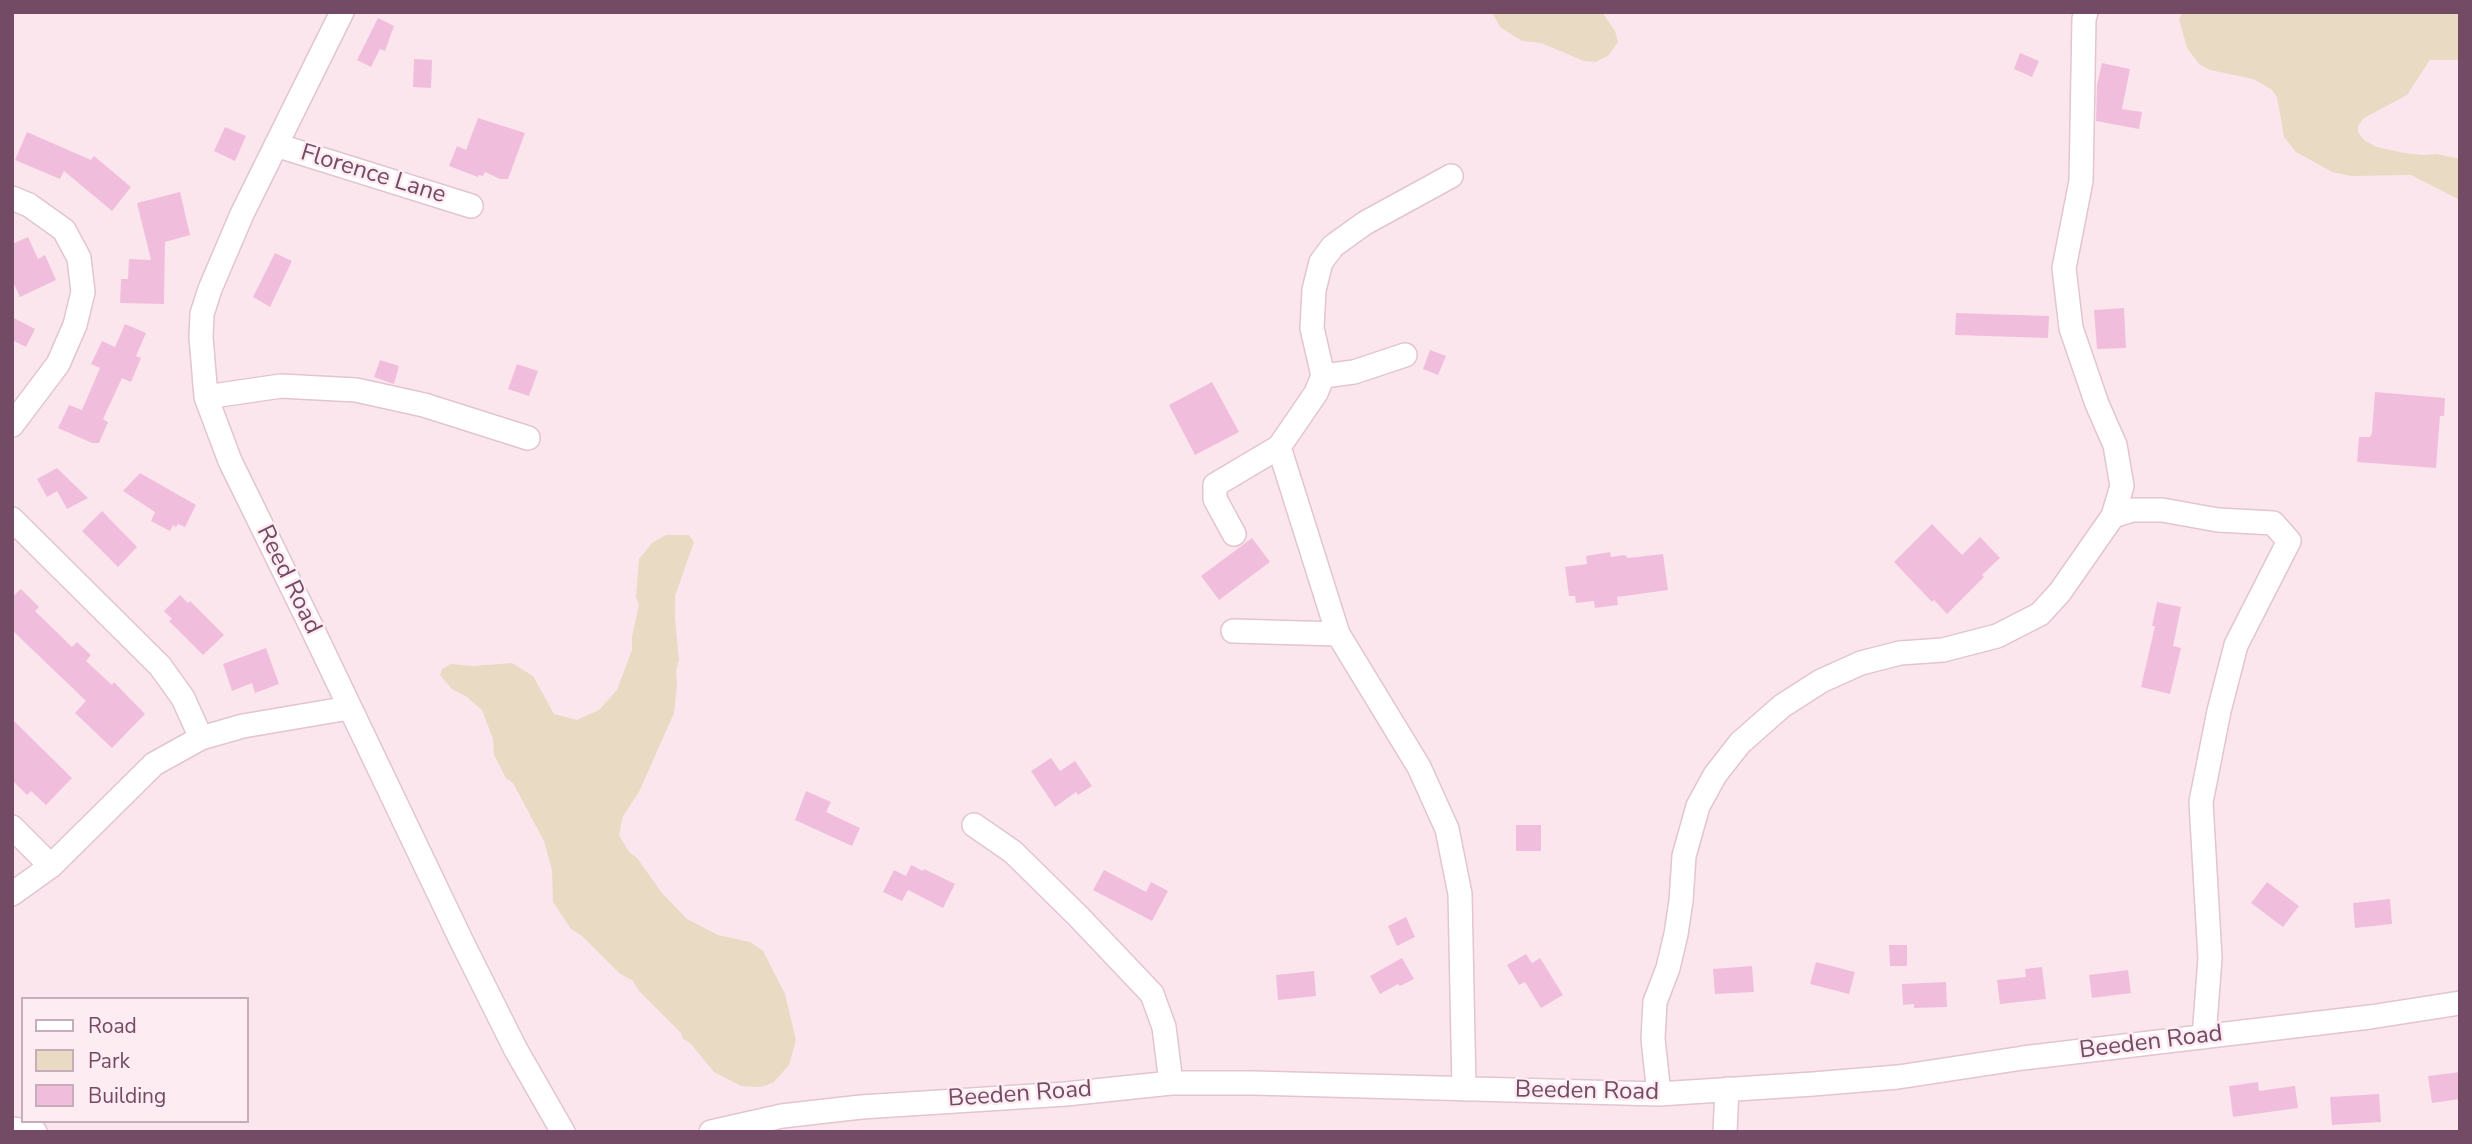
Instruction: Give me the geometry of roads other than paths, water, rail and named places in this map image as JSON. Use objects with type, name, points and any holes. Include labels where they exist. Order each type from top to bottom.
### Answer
[{"type":"street","name":"Reed Road","points":[[342,12],[228,246],[202,314],[202,366],[206,397],[229,461],[516,1050],[563,1132]]},
{"type":"street","points":[[1659,1094],[1653,1040],[1656,1002],[1676,934],[1684,856],[1698,806],[1715,775],[1740,743],[1782,706],[1821,681],[1861,663],[1900,653],[1943,650],[1997,636],[2040,614],[2060,592],[2113,516],[2122,486],[2115,445],[2097,404],[2071,328],[2064,268],[2081,181],[2086,12]]},
{"type":"street","name":"Florence Lane","points":[[276,145],[471,206]]},
{"type":"street","points":[[1234,534],[1215,499],[1215,485],[1279,447],[1317,393],[1323,376],[1312,328],[1314,290],[1321,262],[1333,246],[1365,223],[1451,176]]},
{"type":"street","points":[[12,198],[29,205],[64,230],[79,258],[83,292],[75,325],[58,364],[12,425]]},
{"type":"street","points":[[1323,376],[1353,372],[1405,355]]},
{"type":"street","points":[[206,397],[281,386],[356,390],[424,405],[528,438]]},
{"type":"street","points":[[1279,447],[1338,634],[1419,767],[1447,829],[1460,894],[1464,1088]]},
{"type":"street","points":[[2113,516],[2132,510],[2162,510],[2218,520],[2273,523],[2289,541],[2236,645],[2201,802],[2210,958],[2204,1037]]},
{"type":"street","points":[[12,519],[160,666],[183,698],[201,738]]},
{"type":"street","points":[[1233,631],[1338,634]]},
{"type":"street","points":[[12,894],[51,866],[154,764],[201,738],[243,726],[349,708]]},
{"type":"street","points":[[974,825],[1013,852],[1152,994],[1164,1027],[1171,1083]]},
{"type":"street","points":[[12,828],[51,866]]},
{"type":"street","name":"Beeden Road","points":[[711,1132],[782,1116],[861,1107],[1066,1094],[1171,1083],[1659,1094],[1898,1077],[2023,1058],[2370,1017],[2460,1003]]},
{"type":"street","points":[[1725,1132],[1727,1089]]},
{"type":"street","points":[[12,1129],[35,1132]]}]
